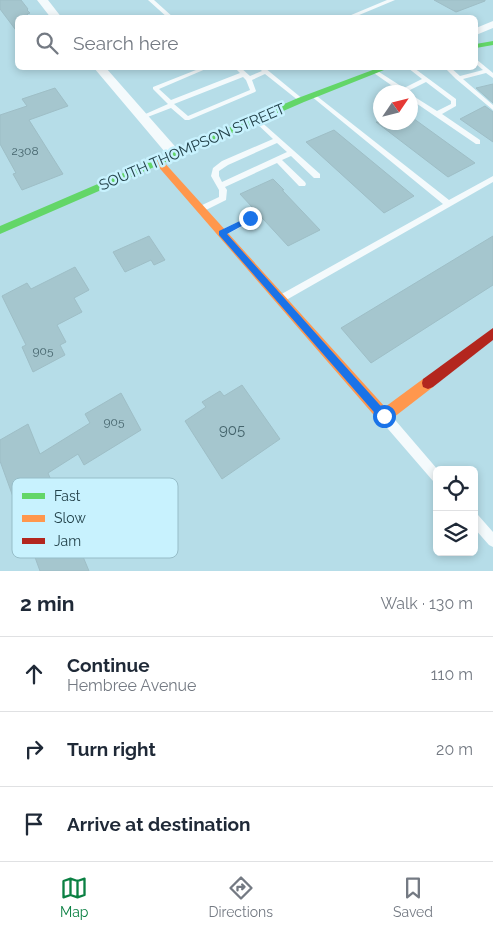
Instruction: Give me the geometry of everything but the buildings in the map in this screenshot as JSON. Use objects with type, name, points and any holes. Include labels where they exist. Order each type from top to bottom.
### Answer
[{"type":"main road","points":[[478,46],[493,43]]},
{"type":"main road","name":"SOUTH THOMPSON STREET","points":[[0,230],[301,100],[376,70]]},
{"type":"main road","points":[[159,162],[384,416],[493,333]]},
{"type":"street","points":[[42,0],[54,15]]},
{"type":"street","points":[[478,31],[493,24]]},
{"type":"street","points":[[102,70],[175,155]]},
{"type":"lane","points":[[151,0],[168,15]]},
{"type":"lane","points":[[353,15],[389,0]]},
{"type":"lane","points":[[478,63],[490,74]]},
{"type":"lane","points":[[200,70],[154,88],[187,119],[253,91],[246,76],[240,70]]},
{"type":"lane","points":[[143,117],[171,104],[265,70],[301,100]]},
{"type":"lane","points":[[380,70],[396,85]]},
{"type":"lane","points":[[414,70],[449,96],[455,103],[436,114]]},
{"type":"lane","points":[[450,70],[493,108]]},
{"type":"lane","points":[[458,78],[490,74]]},
{"type":"lane","points":[[417,85],[426,80]]},
{"type":"lane","points":[[313,95],[449,204]]},
{"type":"lane","points":[[418,102],[478,142]]},
{"type":"lane","points":[[256,120],[316,176]]},
{"type":"lane","points":[[200,209],[223,198],[224,193],[215,176],[220,166],[277,140]]},
{"type":"lane","points":[[220,186],[292,154]]},
{"type":"lane","points":[[278,160],[302,184]]},
{"type":"lane","points":[[281,300],[493,179]]},
{"type":"lane","points":[[222,233],[250,218]]},
{"type":"lane","points":[[384,416],[433,471]]},
{"type":"lane","points":[[478,524],[493,541]]},
{"type":"traffic: fast","points":[[478,46],[493,43]]},
{"type":"traffic: fast","points":[[0,230],[301,100],[378,70]]},
{"type":"traffic: slow","points":[[159,162],[384,416],[428,383]]},
{"type":"traffic: jam","points":[[428,383],[493,333]]},
{"type":"route","points":[[250,218],[222,233],[384,416]]}]
